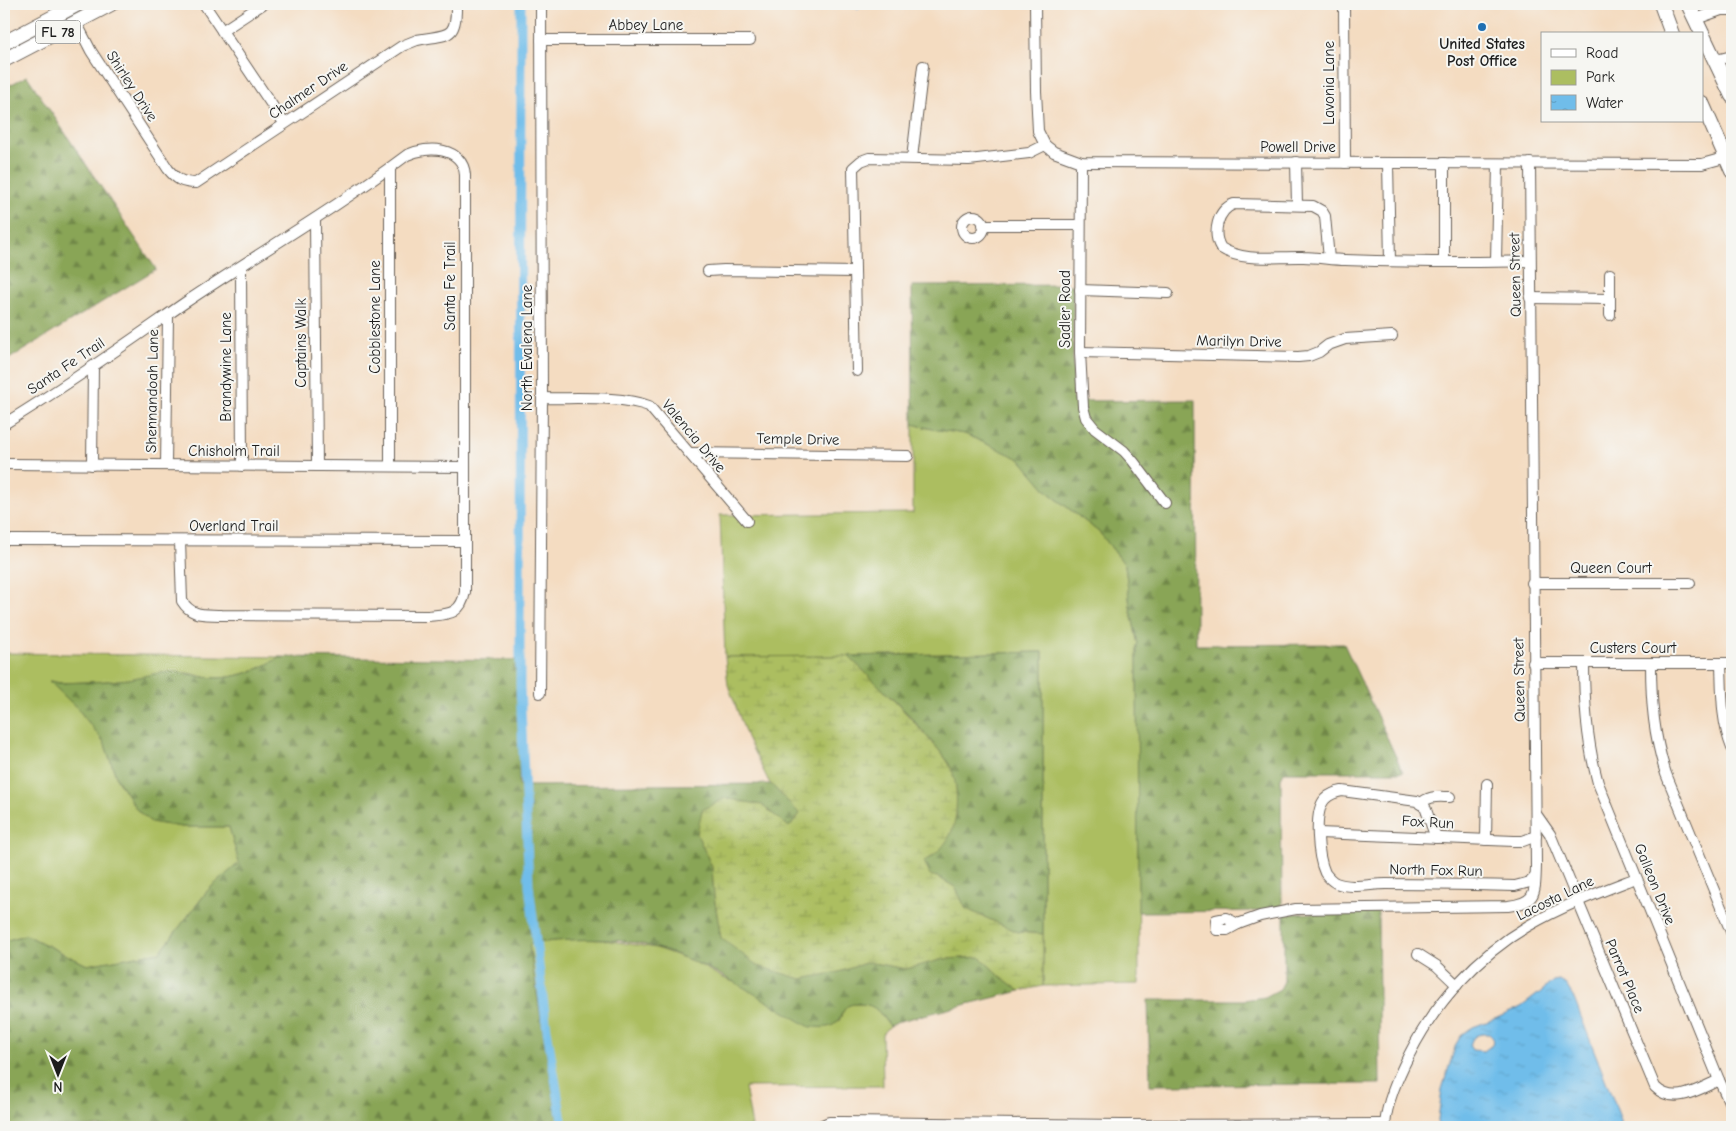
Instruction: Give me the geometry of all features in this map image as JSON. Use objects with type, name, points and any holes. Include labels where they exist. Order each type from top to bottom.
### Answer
[{"type":"main road","points":[[76,22],[75,17],[79,4]]},
{"type":"main road","name":"FL 78","points":[[4,43],[79,4]]},
{"type":"main road","name":"FL 78","points":[[4,60],[112,4]]},
{"type":"main road","points":[[1661,4],[1671,32]]},
{"type":"main road","points":[[1688,4],[1702,32]]},
{"type":"main road","points":[[1704,35],[1732,96]]},
{"type":"main road","points":[[1704,107],[1730,157],[1732,171]]},
{"type":"street","points":[[204,4],[284,124]]},
{"type":"street","points":[[222,31],[263,4]]},
{"type":"street","name":"Chalmer Drive","points":[[165,164],[176,179],[185,183],[196,182],[402,46],[418,40],[442,37],[450,33],[455,24],[456,4]]},
{"type":"street","name":"North Evalena Lane","points":[[540,693],[542,4]]},
{"type":"street","points":[[857,371],[853,168],[861,161],[869,158],[969,160],[1029,153],[1045,145],[1038,131],[1037,120],[1035,4]]},
{"type":"street","name":"Lavonia Lane","points":[[1344,4],[1345,163]]},
{"type":"street","points":[[1696,19],[1721,10],[1732,10]]},
{"type":"street","name":"Shirley Drive","points":[[76,22],[90,51],[165,164]]},
{"type":"street","name":"Abbey Lane","points":[[541,40],[750,40]]},
{"type":"street","points":[[1716,60],[1732,56]]},
{"type":"street","points":[[912,158],[923,66]]},
{"type":"street","name":"Powell Drive","points":[[1045,145],[1054,152],[1081,162],[1702,164],[1730,157]]},
{"type":"street","name":"Santa Fe Trail","points":[[4,424],[315,219],[407,155],[425,150],[451,153],[459,158],[464,166],[464,602],[457,610],[448,614],[428,616],[194,613],[186,608],[182,601],[180,541]]},
{"type":"street","name":"Sadler Road","points":[[1081,162],[1080,352],[1082,397],[1086,418],[1095,429],[1133,461],[1165,503]]},
{"type":"street","points":[[1296,162],[1297,205]]},
{"type":"street","points":[[1388,163],[1390,261]]},
{"type":"street","points":[[1444,163],[1444,261]]},
{"type":"street","name":"Queen Street","points":[[1238,924],[1260,916],[1296,909],[1508,906],[1523,905],[1531,899],[1536,877],[1536,813],[1529,261],[1530,163]]},
{"type":"street","points":[[1496,261],[1498,164]]},
{"type":"street","name":"Cobblestone Lane","points":[[390,168],[390,466]]},
{"type":"street","points":[[1329,259],[1327,224],[1322,211],[1313,206],[1242,204],[1229,206],[1222,212],[1216,236],[1217,242],[1225,250],[1246,256],[1303,257],[1329,259],[1390,261],[1529,261]]},
{"type":"street","name":"Captains Walk","points":[[315,219],[317,466]]},
{"type":"street","points":[[983,225],[1080,225]]},
{"type":"street","name":"Brandywine Lane","points":[[241,267],[242,466]]},
{"type":"street","points":[[708,271],[854,272]]},
{"type":"street","points":[[1610,274],[1610,315]]},
{"type":"street","points":[[1080,290],[1168,293]]},
{"type":"street","points":[[1530,298],[1610,299]]},
{"type":"street","name":"Shennandoah Lane","points":[[166,465],[168,316]]},
{"type":"street","name":"Marilyn Drive","points":[[1080,352],[1298,358],[1320,352],[1328,345],[1345,339],[1392,336]]},
{"type":"street","points":[[92,465],[93,366]]},
{"type":"street","name":"Valencia Drive","points":[[542,398],[621,400],[640,402],[649,406],[747,521]]},
{"type":"street","name":"Temple Drive","points":[[689,453],[908,456]]},
{"type":"street","name":"Chisholm Trail","points":[[4,464],[465,467]]},
{"type":"street","name":"Overland Trail","points":[[4,540],[465,541]]},
{"type":"street","name":"Queen Court","points":[[1532,583],[1690,583]]},
{"type":"street","name":"Custers Court","points":[[1533,663],[1732,663]]},
{"type":"street","points":[[1651,663],[1652,716],[1660,754],[1666,774],[1732,934]]},
{"type":"street","points":[[1721,663],[1723,710],[1732,748]]},
{"type":"street","name":"Galleon Drive","points":[[1584,664],[1584,710],[1598,783],[1732,1108]]},
{"type":"street","points":[[1486,840],[1487,784]]},
{"type":"street","points":[[1318,833],[1320,808],[1325,799],[1333,793],[1342,791],[1417,801],[1424,807],[1436,838]]},
{"type":"street","points":[[1420,804],[1425,799],[1431,797],[1450,797]]},
{"type":"street","name":"Parrot Place","points":[[1536,813],[1550,834],[1655,1087],[1662,1094],[1670,1097],[1679,1097],[1719,1080]]},
{"type":"street","name":"Fox Run","points":[[1318,833],[1523,841],[1536,836]]},
{"type":"street","name":"North Fox Run","points":[[1318,833],[1322,864],[1326,874],[1334,882],[1342,885],[1515,886],[1524,885],[1536,877]]},
{"type":"street","name":"Lacosta Lane","points":[[1385,1126],[1398,1078],[1418,1036],[1442,1002],[1480,962],[1519,932],[1552,914],[1636,878]]},
{"type":"street","points":[[1418,954],[1437,966],[1457,985]]},
{"type":"street","points":[[818,1127],[829,1122],[988,1126],[1385,1126]]},
{"type":"green space","points":[[27,76],[156,269],[4,362],[4,88]]},
{"type":"green space","points":[[1073,285],[1073,401],[1195,400],[1196,645],[1344,644],[1403,772],[1284,772],[1281,778],[1282,911],[1138,912],[1138,644],[1130,606],[1125,565],[1100,533],[1049,493],[1020,459],[965,434],[913,424],[912,286]]},
{"type":"green space","points":[[913,424],[965,434],[1021,459],[1049,493],[1100,533],[1125,565],[1130,606],[1138,645],[1139,984],[1043,986],[1043,652],[725,657],[720,515],[913,513]]},
{"type":"green space","points":[[1043,652],[1043,934],[1018,932],[966,909],[955,887],[937,877],[930,876],[924,861],[933,856],[956,800],[951,769],[944,756],[908,714],[848,656]]},
{"type":"green space","points":[[4,653],[280,657],[253,671],[224,678],[179,673],[120,680],[60,683],[50,681],[78,709],[104,742],[117,779],[137,810],[151,822],[182,827],[229,827],[240,863],[209,889],[160,952],[87,965],[26,935],[4,941]]},
{"type":"green space","points":[[848,656],[909,717],[941,752],[951,768],[956,790],[955,821],[946,842],[937,852],[924,861],[930,875],[955,887],[966,909],[1018,932],[1043,934],[1043,986],[1020,991],[1000,976],[980,957],[944,959],[906,969],[868,962],[839,972],[801,979],[758,966],[721,938],[714,896],[712,867],[697,834],[702,810],[725,798],[762,805],[789,827],[800,814],[769,782],[748,740],[728,685],[725,657]]},
{"type":"green space","points":[[280,657],[521,660],[519,786],[771,784],[800,814],[789,827],[762,805],[697,834],[712,867],[714,896],[721,938],[839,972],[868,962],[906,969],[944,959],[980,957],[1000,976],[1020,991],[900,1021],[889,1026],[874,1008],[865,1004],[853,1004],[846,1007],[839,1020],[833,1025],[810,1027],[716,972],[657,948],[612,940],[565,940],[535,943],[529,945],[559,1127],[4,1127],[4,941],[26,935],[87,965],[160,952],[209,889],[239,863],[229,827],[182,827],[151,822],[137,810],[117,779],[104,742],[78,709],[49,681],[60,683],[112,681],[172,672],[224,678],[253,671]]},
{"type":"green space","points":[[1378,911],[1380,1084],[1150,1085],[1148,1000],[1243,1000],[1265,997],[1280,989],[1284,981],[1284,914]]},
{"type":"green space","points":[[570,939],[604,940],[656,948],[693,961],[723,978],[839,1021],[845,1007],[852,1004],[867,1004],[877,1009],[889,1026],[882,1034],[883,1086],[745,1087],[752,1127],[559,1127],[529,944]]},
{"type":"water","points":[[1559,980],[1566,985],[1573,996],[1621,1120],[1621,1127],[1437,1127],[1442,1089],[1456,1044],[1462,1034],[1473,1027],[1521,1007],[1553,981]],"holes":[[[1480,1034],[1489,1034],[1493,1038],[1492,1045],[1484,1051],[1472,1050],[1470,1046],[1474,1037]]]},
{"type":"waterway","points":[[521,4],[520,685],[529,885],[547,1030],[563,1127]]},
{"type":"waterway","points":[[858,8],[859,4]]},
{"type":"place","name":"United States Post Office","points":[[1482,27]]}]
